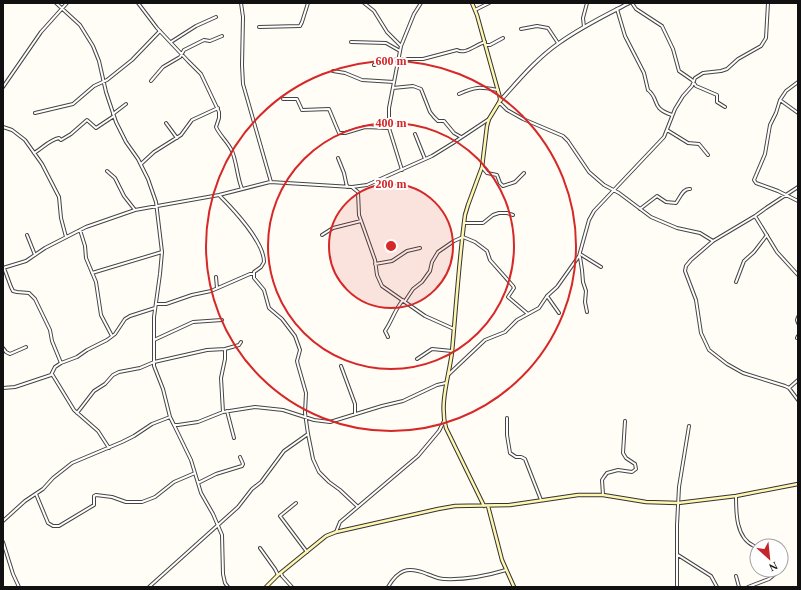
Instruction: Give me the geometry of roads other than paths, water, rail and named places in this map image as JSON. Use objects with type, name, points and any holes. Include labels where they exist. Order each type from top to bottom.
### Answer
[{"type":"main road","points":[[472,3],[498,90],[499,103],[489,119],[482,167],[468,205],[464,223],[452,351],[449,374],[444,393],[444,421],[449,435],[486,506],[506,570],[514,587]]},
{"type":"main road","points":[[266,587],[281,572],[326,536],[345,528],[438,509],[455,506],[510,505],[572,495],[604,495],[646,502],[678,503],[736,496],[798,484]]},
{"type":"street","points":[[56,3],[80,25],[88,36],[97,54],[106,92],[114,115],[122,135],[141,164],[157,206],[162,252],[156,304],[154,340],[155,368],[163,389],[170,418],[186,447],[201,493],[218,525],[223,539],[222,566],[224,578],[228,587]]},
{"type":"street","points":[[3,87],[41,32],[63,10],[67,3]]},
{"type":"street","points":[[138,3],[148,18],[201,74],[218,108],[219,118],[216,127],[233,153],[242,189]]},
{"type":"street","points":[[241,3],[243,17],[243,84],[271,182]]},
{"type":"street","points":[[259,27],[300,26],[308,3]]},
{"type":"street","points":[[364,3],[374,11],[387,32],[401,46]]},
{"type":"street","points":[[402,170],[389,128],[389,108],[401,46],[411,21],[421,3]]},
{"type":"street","points":[[475,10],[490,3]]},
{"type":"street","points":[[584,27],[583,20],[587,3]]},
{"type":"street","points":[[713,241],[700,233],[677,228],[655,219],[614,190],[604,185],[589,172],[563,136],[523,119],[507,110],[499,103],[534,65],[558,43],[584,27],[630,3],[636,9],[662,26],[673,49],[678,68],[696,86],[717,95],[717,102],[725,107]]},
{"type":"street","points":[[449,374],[485,340],[505,332],[517,320],[539,308],[547,296],[560,284],[580,255],[591,216],[664,137],[672,115],[683,96],[692,86],[695,78],[703,73],[727,69],[738,59],[764,43],[766,38],[768,3]]},
{"type":"street","points":[[617,9],[625,36],[644,73],[648,90],[658,108],[672,115]]},
{"type":"street","points":[[171,42],[196,26],[216,17]]},
{"type":"street","points":[[521,29],[537,26],[548,28],[558,43]]},
{"type":"street","points":[[35,113],[73,104],[94,86],[104,81],[132,60],[160,31]]},
{"type":"street","points":[[151,81],[163,67],[180,57],[184,50],[204,40],[210,41],[222,36]]},
{"type":"street","points":[[374,64],[398,59],[419,60],[453,50],[464,52],[476,45],[490,45],[503,38]]},
{"type":"street","points":[[351,42],[386,43],[400,51]]},
{"type":"street","points":[[333,71],[345,73],[362,80],[394,82]]},
{"type":"street","points":[[798,82],[786,91],[780,100],[770,126],[764,154],[754,180],[756,183],[778,191],[798,201]]},
{"type":"street","points":[[393,88],[413,86],[421,89],[434,118],[438,121],[444,121],[454,133],[461,137]]},
{"type":"street","points":[[459,94],[478,87],[498,90]]},
{"type":"street","points":[[283,99],[298,99],[301,109],[329,109],[339,133],[345,133],[365,127],[389,128]]},
{"type":"street","points":[[780,100],[798,113]]},
{"type":"street","points":[[34,153],[44,148],[50,140],[59,138],[61,140],[71,134],[87,120],[96,128],[126,104]]},
{"type":"street","points":[[141,164],[154,152],[177,138],[192,120],[218,108]]},
{"type":"street","points":[[61,363],[52,341],[50,330],[35,299],[29,293],[17,292],[11,288],[4,268],[21,263],[80,230],[103,220],[135,210],[219,195],[271,182],[347,187],[371,184],[426,159],[489,119]]},
{"type":"street","points":[[166,124],[177,138]]},
{"type":"street","points":[[3,126],[18,134],[28,143],[42,164],[59,197],[61,218],[66,237]]},
{"type":"street","points":[[667,130],[688,142],[699,144],[708,155]]},
{"type":"street","points":[[415,134],[426,159]]},
{"type":"street","points":[[338,158],[344,173],[347,187]]},
{"type":"street","points":[[482,167],[487,172],[497,175],[503,186],[513,183],[524,174]]},
{"type":"street","points":[[106,171],[115,178],[124,196],[135,210]]},
{"type":"street","points":[[352,187],[358,192],[358,212],[375,264],[377,275],[382,286],[436,322],[454,330]]},
{"type":"street","points":[[798,187],[756,216],[713,241],[691,260],[686,266],[685,271],[696,300],[701,333],[709,350],[715,356],[738,370],[789,388],[798,400]]},
{"type":"street","points":[[640,209],[656,196],[666,202],[676,203],[684,190],[690,189]]},
{"type":"street","points":[[156,304],[166,304],[217,288],[250,274],[254,274],[263,265],[263,253],[254,238],[237,214],[219,195]]},
{"type":"street","points":[[464,223],[483,223],[499,213],[513,215]]},
{"type":"street","points":[[756,216],[777,252],[798,275]]},
{"type":"street","points":[[322,235],[333,228],[362,221]]},
{"type":"street","points":[[80,230],[85,246],[86,258],[98,292],[101,315],[112,336]]},
{"type":"street","points":[[27,235],[35,255]]},
{"type":"street","points":[[736,282],[744,261],[754,252],[767,235]]},
{"type":"street","points":[[388,337],[385,331],[396,312],[398,305],[404,301],[413,289],[422,282],[430,271],[432,262],[438,252],[454,241],[463,237],[475,242],[487,251],[490,260],[514,286],[508,297],[523,308],[528,314]]},
{"type":"street","points":[[375,264],[392,261],[407,251],[420,248]]},
{"type":"street","points":[[92,273],[162,252]]},
{"type":"street","points":[[580,255],[601,267]]},
{"type":"street","points":[[580,255],[583,282],[586,291],[585,302],[587,312]]},
{"type":"street","points":[[254,274],[254,278],[264,290],[269,308],[282,319],[295,336],[300,350],[297,361],[306,393],[305,413],[313,459],[319,472],[357,506]]},
{"type":"street","points":[[216,277],[217,288]]},
{"type":"street","points":[[547,296],[559,313]]},
{"type":"street","points":[[3,388],[15,388],[52,374],[55,367],[61,363],[77,357],[107,340],[119,329],[125,319],[156,308]]},
{"type":"street","points":[[798,317],[798,323]]},
{"type":"street","points":[[154,340],[193,322],[222,320]]},
{"type":"street","points":[[77,413],[94,391],[105,384],[113,375],[119,372],[140,368],[154,362],[207,350],[225,349],[239,345],[241,342]]},
{"type":"street","points":[[3,348],[10,354],[26,347]]},
{"type":"street","points":[[223,412],[221,378],[225,359],[225,349]]},
{"type":"street","points":[[417,359],[432,349],[452,351]]},
{"type":"street","points":[[340,366],[355,404],[355,414]]},
{"type":"street","points":[[52,374],[77,413],[98,430],[109,448]]},
{"type":"street","points":[[789,388],[798,380]]},
{"type":"street","points":[[174,426],[198,422],[227,411],[264,407],[328,422],[403,401],[436,385],[446,383]]},
{"type":"street","points":[[227,411],[234,438]]},
{"type":"street","points":[[3,521],[72,463],[134,436],[152,424],[170,418]]},
{"type":"street","points":[[507,418],[507,435],[510,453],[516,457],[521,456],[525,458],[541,500]]},
{"type":"street","points":[[604,495],[602,480],[607,473],[618,470],[632,472],[636,469],[635,464],[626,458],[623,453],[625,420]]},
{"type":"street","points":[[336,532],[340,522],[357,506],[418,456],[439,431],[444,421]]},
{"type":"street","points":[[677,587],[677,525],[679,487],[689,426]]},
{"type":"street","points":[[149,587],[238,507],[252,489],[261,482],[284,451],[308,434]]},
{"type":"street","points":[[198,484],[216,474],[242,466],[243,464],[240,457]]},
{"type":"street","points":[[36,494],[48,523],[53,526],[59,526],[94,505],[94,496],[96,495],[112,497],[126,502],[142,502],[155,497],[174,482],[194,473]]},
{"type":"street","points":[[736,496],[736,508],[741,533],[749,543]]},
{"type":"street","points":[[296,504],[280,516],[307,552]]},
{"type":"street","points":[[3,542],[13,574],[19,587]]},
{"type":"street","points":[[260,548],[278,575]]},
{"type":"street","points":[[678,555],[711,576],[717,587]]},
{"type":"street","points":[[388,587],[397,574],[406,570],[418,571],[435,578],[444,579],[473,578],[506,570]]},
{"type":"street","points":[[281,572],[282,576],[292,587]]},
{"type":"street","points":[[736,576],[738,587]]},
{"type":"street","points":[[748,587],[769,578]]}]
